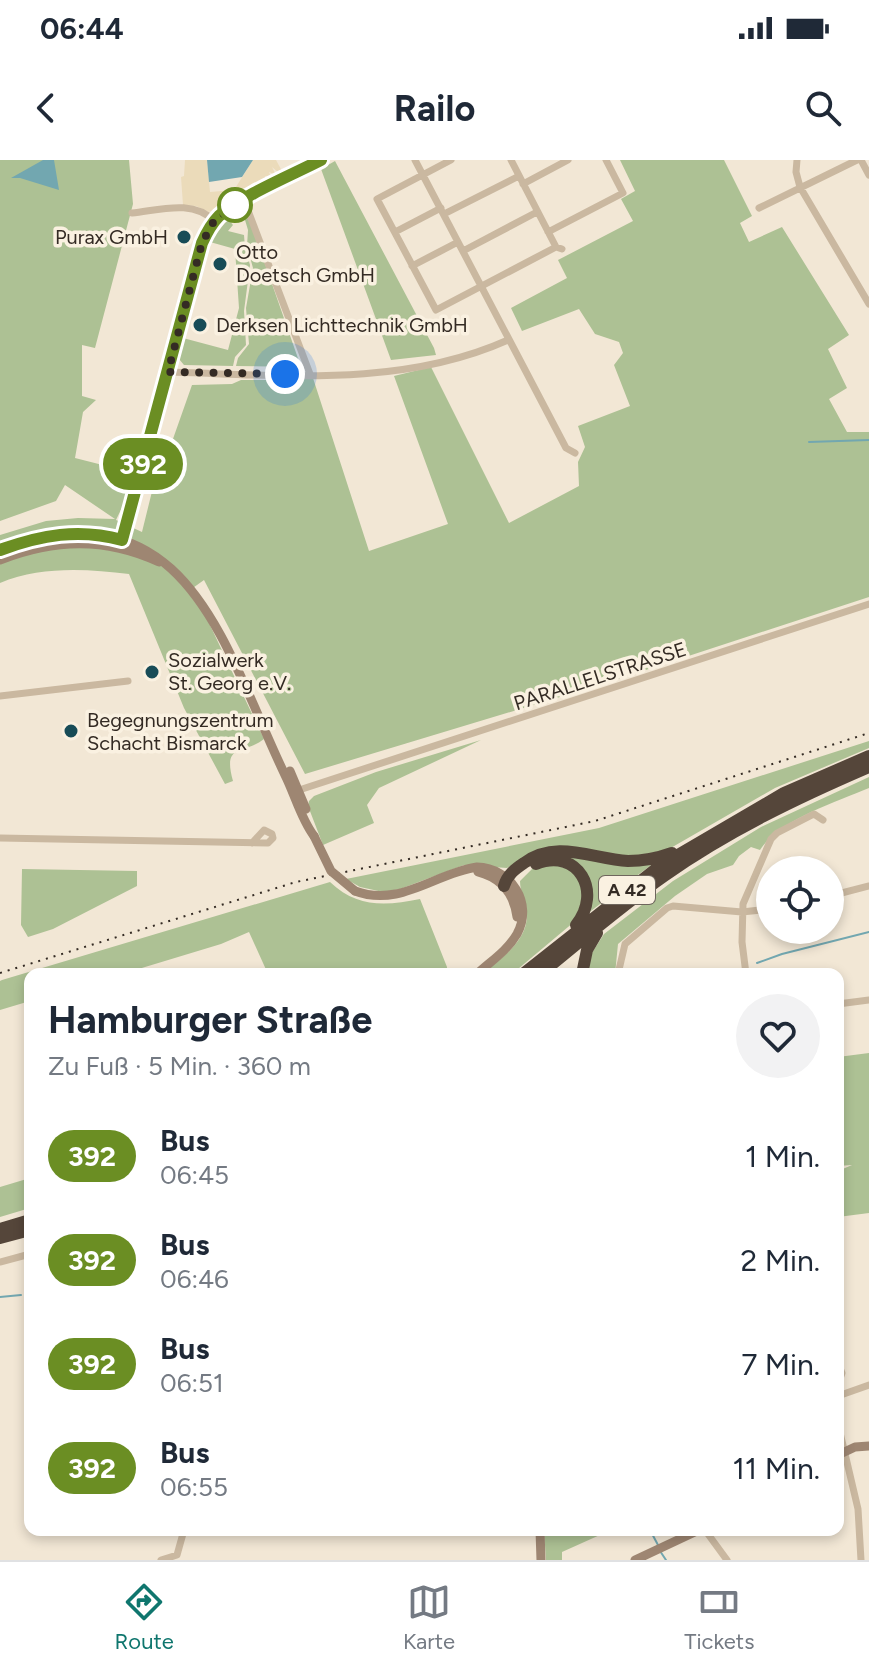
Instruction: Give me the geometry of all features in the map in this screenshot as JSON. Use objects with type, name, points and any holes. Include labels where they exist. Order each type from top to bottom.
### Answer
[{"type":"highway","name":"A 42","points":[[530,968],[661,865],[784,793],[869,756]]},
{"type":"highway","name":"A 42","points":[[547,968],[665,876],[735,831],[812,791],[869,767]]},
{"type":"highway","points":[[508,882],[528,860],[553,851],[635,861],[668,855],[700,841]]},
{"type":"highway","points":[[508,882],[534,865],[550,860],[570,865],[582,876],[588,892],[586,908],[558,945]]},
{"type":"highway","points":[[583,968],[587,950],[613,914]]},
{"type":"highway","points":[[0,1229],[24,1222]]},
{"type":"highway","points":[[0,1238],[24,1232]]},
{"type":"main road","points":[[0,550],[66,533],[93,533],[120,544]]},
{"type":"main road","points":[[0,560],[68,542],[120,544],[148,550],[163,560],[203,603],[262,724],[268,728],[331,871],[355,891],[376,896],[393,895],[470,868],[483,867],[508,882],[520,899],[522,911],[519,928],[500,955],[484,968]]},
{"type":"main road","points":[[844,1452],[855,1447],[869,1446]]},
{"type":"main road","points":[[540,1536],[541,1560]]},
{"type":"main road","points":[[635,1560],[687,1536]]},
{"type":"street","points":[[120,544],[202,243],[214,221],[244,200],[321,160]]},
{"type":"street","points":[[415,160],[566,448],[575,453]]},
{"type":"street","points":[[451,160],[377,199],[436,310],[559,248],[511,160]]},
{"type":"street","points":[[523,184],[568,160]]},
{"type":"street","points":[[548,232],[623,193],[606,160]]},
{"type":"street","points":[[797,160],[800,187],[869,304]]},
{"type":"street","points":[[759,208],[859,160],[869,175]]},
{"type":"street","points":[[395,232],[519,176]]},
{"type":"street","points":[[244,200],[310,374]]},
{"type":"street","points":[[132,213],[195,208],[214,221]]},
{"type":"street","points":[[463,251],[537,212]]},
{"type":"street","points":[[412,266],[458,242]]},
{"type":"street","points":[[168,372],[310,374],[397,371],[469,355],[508,340]]},
{"type":"street","name":"PARALLELSTRASSE","points":[[297,794],[869,604]]},
{"type":"street","points":[[0,696],[128,681]]},
{"type":"street","points":[[746,968],[742,912],[745,897],[771,839],[814,814],[823,820]]},
{"type":"street","points":[[0,838],[252,843]]},
{"type":"street","points":[[844,892],[868,884]]},
{"type":"street","points":[[619,968],[625,944],[667,908],[756,910]]},
{"type":"street","points":[[844,1003],[869,1000]]},
{"type":"street","points":[[0,1262],[24,1256]]},
{"type":"street","points":[[844,1394],[869,1385]]},
{"type":"street","points":[[844,1465],[860,1522],[861,1560]]},
{"type":"street","points":[[161,1560],[177,1555],[182,1536]]},
{"type":"street","points":[[709,1536],[727,1560]]},
{"type":"green space","points":[[0,160],[129,160],[133,204],[95,348],[82,345],[82,396],[96,400],[83,412],[75,458],[138,474],[116,520],[142,532],[160,459],[168,453],[192,385],[232,384],[241,380],[303,380],[312,375],[369,551],[448,524],[394,376],[431,367],[509,523],[579,486],[578,462],[585,447],[578,426],[630,406],[614,365],[623,353],[619,342],[595,334],[579,309],[522,331],[511,308],[567,278],[558,260],[633,221],[621,199],[635,191],[620,160],[724,160],[752,216],[740,223],[749,242],[782,227],[849,335],[828,349],[847,388],[829,399],[847,432],[869,432],[869,597],[606,683],[305,774],[204,580],[190,590],[200,604],[264,739],[233,755],[230,769],[233,781],[225,784],[184,708],[129,574],[47,571],[0,583],[0,535],[46,521],[115,519],[65,485],[56,501],[0,521]]},
{"type":"green space","points":[[335,161],[436,355],[391,360],[321,169]]},
{"type":"green space","points":[[242,210],[249,218],[301,367],[236,366],[249,344],[246,308],[253,268]]},
{"type":"green space","points":[[228,219],[233,225],[228,231],[244,235],[250,265],[244,311],[246,345],[235,357],[233,366],[184,365],[179,359],[183,338],[228,350],[239,308],[235,249],[210,242]]},
{"type":"green space","points":[[481,740],[379,788],[367,805],[374,823],[323,845],[308,806],[314,796],[376,772]]},
{"type":"green space","points":[[869,741],[869,748],[775,788],[669,849],[633,857],[534,852],[507,868],[464,865],[400,889],[383,892],[360,887],[346,879],[599,828]]},
{"type":"green space","points":[[869,777],[869,788],[794,821],[769,839],[760,850],[751,847],[733,865],[707,874],[675,896],[618,944],[616,968],[587,968],[590,956],[604,934],[673,881],[761,827]]},
{"type":"green space","points":[[550,856],[658,860],[631,880],[626,881],[621,875],[626,882],[620,885],[621,888],[587,914],[590,886]]},
{"type":"green space","points":[[550,863],[574,871],[585,893],[574,922],[519,968],[489,968],[512,948],[523,933],[527,913],[520,881],[533,868]]},
{"type":"green space","points":[[22,869],[137,871],[137,886],[53,929],[28,937],[21,925]]},
{"type":"green space","points":[[330,882],[361,901],[384,904],[420,899],[447,967],[265,968],[249,932],[221,944],[142,968],[42,968]]},
{"type":"green space","points":[[24,973],[24,1003],[0,1010],[2,980]]},
{"type":"green space","points":[[869,1053],[869,1213],[844,1216],[844,1168],[852,1165],[844,1166],[844,1056]]},
{"type":"green space","points":[[24,1180],[24,1210],[0,1217],[0,1187]]},
{"type":"green space","points":[[544,1536],[598,1536],[562,1552],[562,1560],[546,1560]]},
{"type":"shaded area","points":[[185,160],[207,160],[210,192],[234,190],[253,160],[276,160],[282,171],[279,173],[272,167],[276,175],[269,172],[271,177],[265,176],[265,180],[209,212],[196,206],[183,205],[181,177],[184,176]]},
{"type":"water","points":[[43,160],[54,160],[59,190],[11,178]]},
{"type":"water","points":[[207,160],[253,160],[242,177],[209,182]]},
{"type":"waterway","points":[[809,442],[869,440]]},
{"type":"waterway","points":[[757,963],[869,932]]},
{"type":"waterway","points":[[0,1297],[21,1295]]},
{"type":"waterway","points":[[653,1536],[658,1545]]},
{"type":"waterway","points":[[660,1551],[666,1560]]},
{"type":"railway","points":[[0,973],[296,882],[595,821],[869,733]]},
{"type":"bus line","name":"392","points":[[0,550],[66,533],[93,533],[122,540],[208,230],[219,216],[234,206],[321,160]]},
{"type":"place","name":"Purax GmbH","points":[[184,237]]},
{"type":"place","name":"Otto Doetsch GmbH","points":[[220,264]]},
{"type":"place","name":"Derksen Lichttechnik GmbH","points":[[200,325]]},
{"type":"place","name":"Sozialwerk St. Georg e.V.","points":[[152,672]]},
{"type":"place","name":"Begegnungszentrum Schacht Bismarck","points":[[71,731]]},
{"type":"route","points":[[235,205],[214,221],[202,243],[168,372],[285,374]]}]
